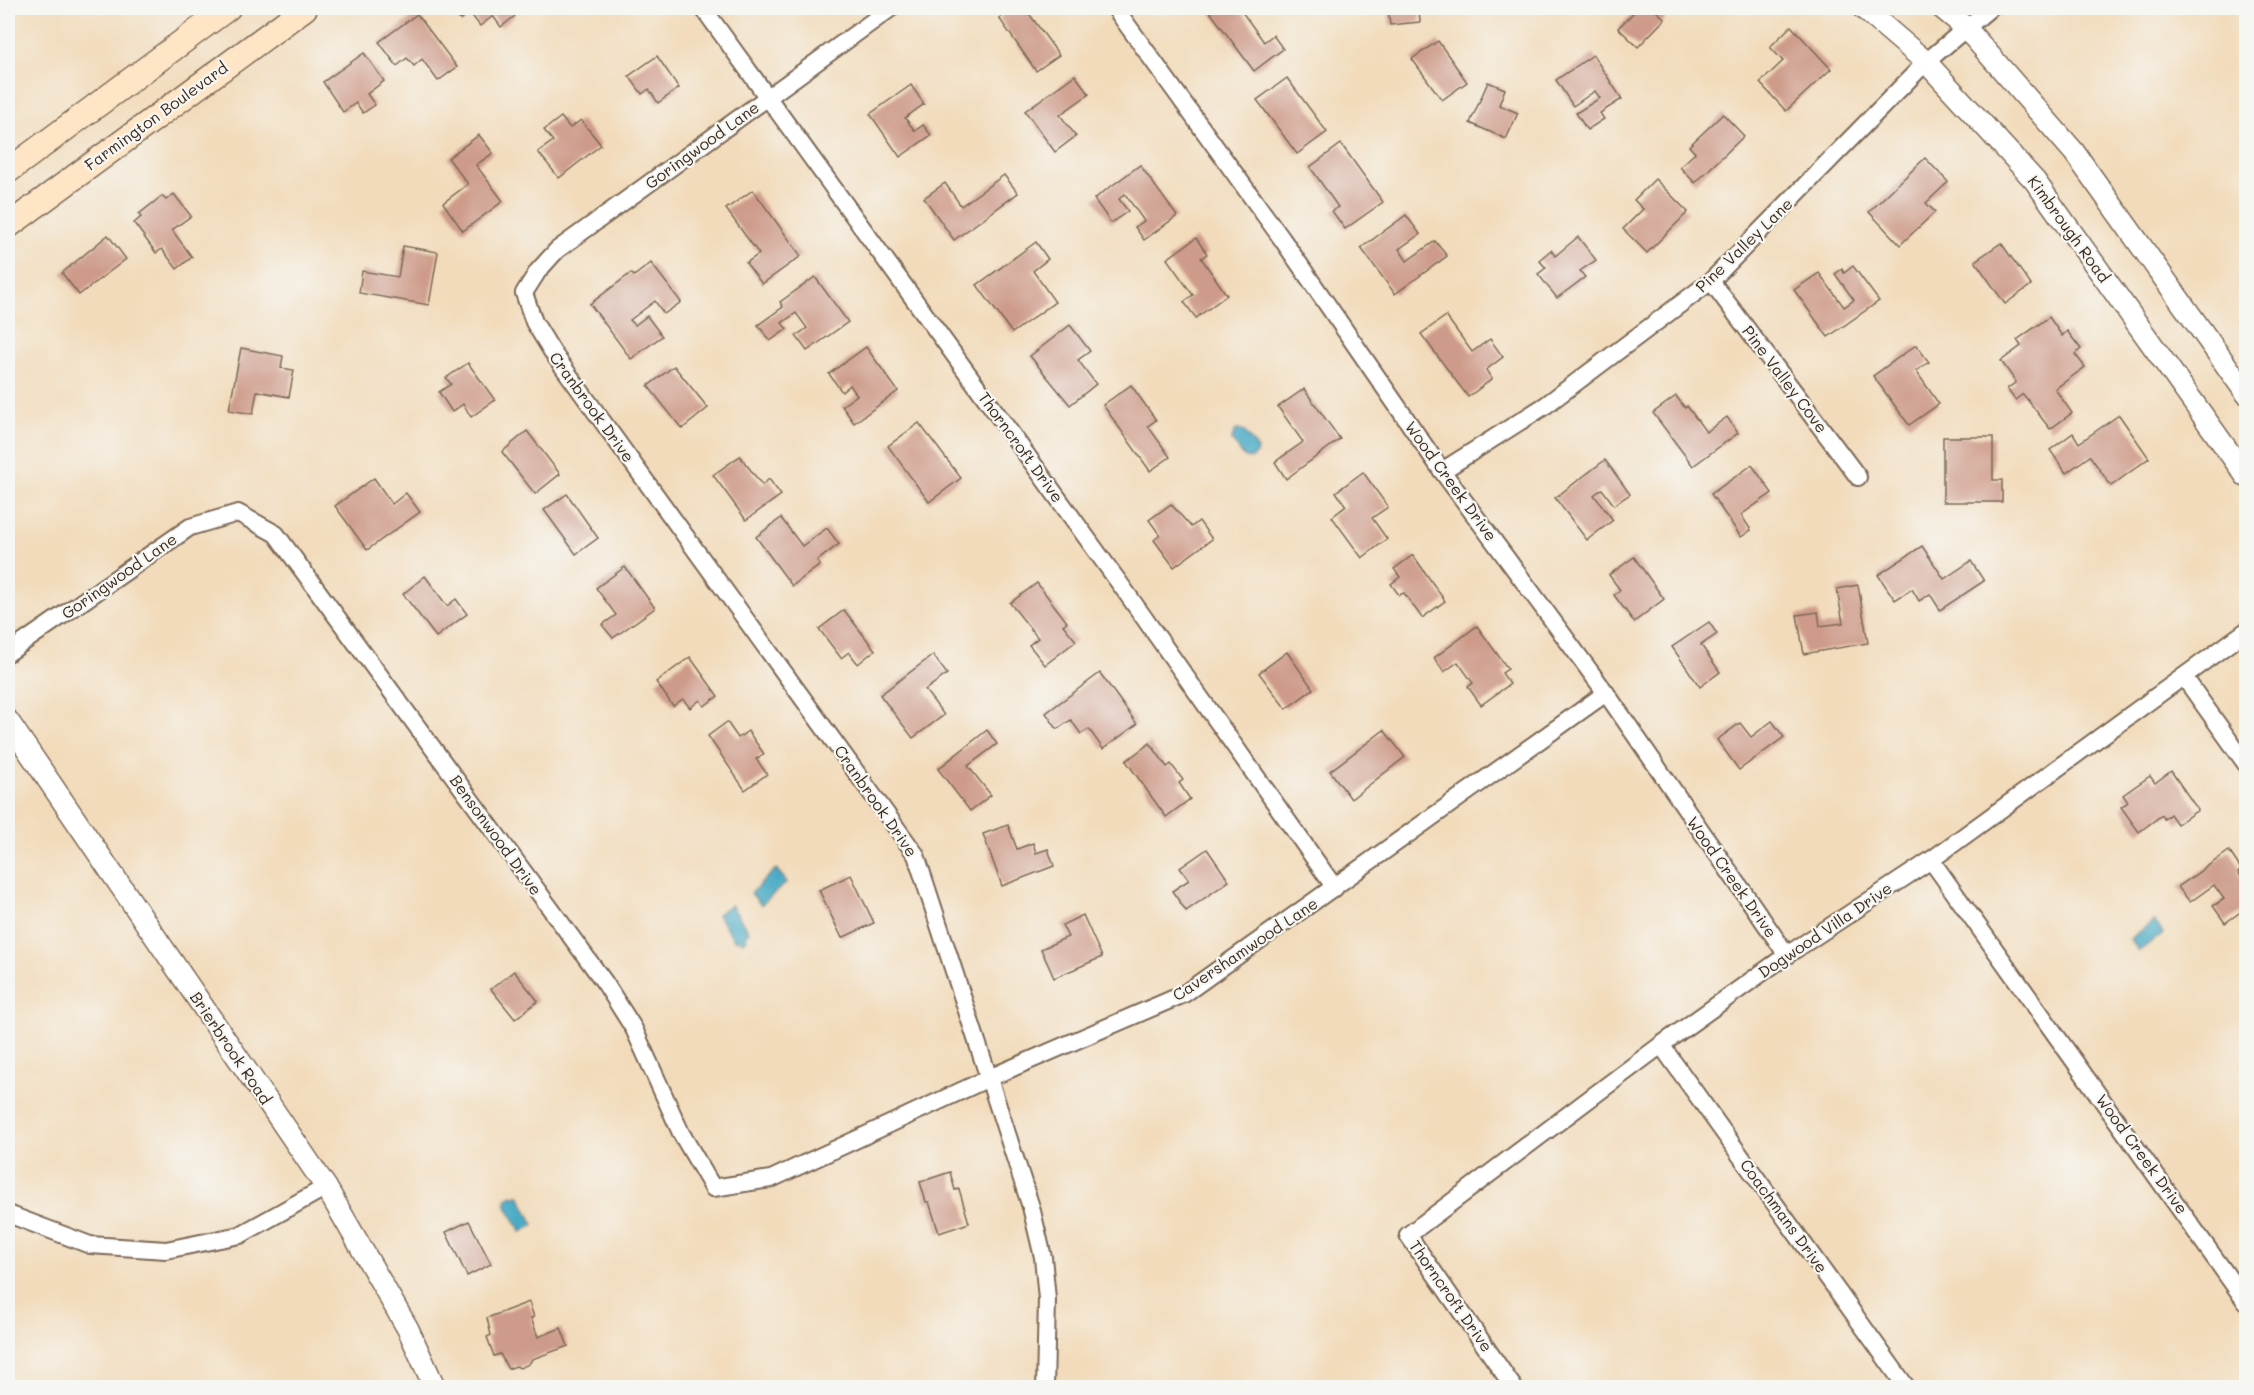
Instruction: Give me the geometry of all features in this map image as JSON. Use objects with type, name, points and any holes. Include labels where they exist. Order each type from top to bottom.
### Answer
[{"type":"main road","points":[[8,171],[228,8]]},
{"type":"main road","name":"Farmington Boulevard","points":[[8,226],[303,8]]},
{"type":"street","name":"Thorncroft Drive","points":[[703,8],[1117,580],[1335,888]]},
{"type":"street","name":"Goringwood Lane","points":[[524,293],[538,271],[557,250],[891,8]]},
{"type":"street","name":"Wood Creek Drive","points":[[1115,8],[1282,239],[1442,471],[1606,693],[1786,955]]},
{"type":"street","name":"Kimbrough Road","points":[[1863,8],[1926,62],[2036,181],[2247,476]]},
{"type":"street","points":[[1942,8],[1965,27],[2074,152],[2247,393]]},
{"type":"street","name":"Pine Valley Lane","points":[[1442,471],[1546,405],[1711,281],[1926,62],[1990,8]]},
{"type":"street","name":"Pine Valley Cove","points":[[1711,281],[1858,477]]},
{"type":"street","name":"Cranbrook Drive","points":[[524,293],[534,322],[553,353],[916,855],[1031,1208],[1043,1257],[1047,1299],[1045,1388]]},
{"type":"street","name":"Goringwood Lane","points":[[8,653],[190,527],[238,513]]},
{"type":"street","name":"Bensonwood Drive","points":[[238,513],[276,534],[605,983],[633,1029],[681,1133],[713,1188]]},
{"type":"street","name":"Dogwood Villa Drive","points":[[1408,1235],[1661,1044],[1786,955],[1931,860],[2247,631]]},
{"type":"street","points":[[2184,677],[2247,764]]},
{"type":"street","name":"Cavershamwood Lane","points":[[713,1188],[771,1179],[989,1078],[1184,994],[1606,693]]},
{"type":"street","name":"Brierbrook Road","points":[[8,721],[326,1187],[408,1329],[435,1388]]},
{"type":"street","name":"Wood Creek Drive","points":[[1931,860],[2247,1302]]},
{"type":"street","name":"Coachmans Drive","points":[[1661,1044],[1907,1388]]},
{"type":"street","points":[[8,1214],[90,1245],[166,1250],[240,1235],[326,1187]]},
{"type":"street","name":"Thorncroft Drive","points":[[1408,1235],[1514,1388]]},
{"type":"water","points":[[1239,429],[1244,431],[1257,448],[1256,454],[1251,459],[1244,457],[1232,440],[1234,432]]},
{"type":"water","points":[[776,869],[787,882],[761,905],[751,893]]},
{"type":"water","points":[[731,905],[749,932],[745,935],[747,939],[742,942],[740,938],[735,941],[717,914]]},
{"type":"water","points":[[2154,921],[2163,933],[2139,951],[2130,939]]},
{"type":"water","points":[[513,1195],[515,1197],[519,1195],[534,1225],[521,1232],[505,1203],[508,1201],[506,1198]]},
{"type":"building","points":[[451,8],[508,8],[515,16],[501,27],[493,16],[480,26],[470,13],[460,20]]},
{"type":"building","points":[[1014,8],[1025,8],[1059,55],[1036,71],[999,18]]},
{"type":"building","points":[[1216,8],[1248,8],[1242,12],[1264,42],[1273,35],[1283,49],[1254,71],[1210,12]]},
{"type":"building","points":[[1388,8],[1419,8],[1420,22],[1390,25]]},
{"type":"building","points":[[1638,8],[1653,8],[1665,19],[1638,47],[1618,28]]},
{"type":"building","points":[[417,14],[457,67],[438,81],[422,59],[414,66],[407,58],[397,66],[379,42]]},
{"type":"building","points":[[1791,26],[1831,69],[1786,111],[1760,83],[1783,61],[1770,47]]},
{"type":"building","points":[[1438,41],[1467,82],[1442,100],[1412,59]]},
{"type":"building","points":[[364,53],[384,81],[367,94],[375,105],[363,113],[356,103],[343,112],[323,82]]},
{"type":"building","points":[[1593,55],[1622,99],[1600,113],[1604,119],[1587,130],[1576,113],[1600,98],[1595,91],[1573,106],[1556,80]]},
{"type":"building","points":[[657,56],[679,88],[658,103],[649,89],[642,94],[629,76]]},
{"type":"building","points":[[1075,75],[1089,94],[1060,115],[1076,136],[1055,152],[1025,111]]},
{"type":"building","points":[[1287,78],[1327,132],[1297,154],[1257,100]]},
{"type":"building","points":[[1488,82],[1505,89],[1499,105],[1518,113],[1506,139],[1470,123]]},
{"type":"building","points":[[911,85],[924,104],[905,118],[915,131],[923,125],[931,135],[900,157],[870,114]]},
{"type":"building","points":[[1723,114],[1744,136],[1695,183],[1680,167],[1695,153],[1689,146]]},
{"type":"building","points":[[561,117],[570,128],[581,120],[601,145],[559,178],[538,152],[553,141],[544,130]]},
{"type":"building","points":[[479,135],[493,153],[476,165],[503,201],[463,231],[443,203],[468,184],[448,158]]},
{"type":"building","points":[[1341,144],[1383,202],[1345,229],[1332,211],[1338,207],[1310,167]]},
{"type":"building","points":[[1925,158],[1948,182],[1926,203],[1935,212],[1900,245],[1869,212]]},
{"type":"building","points":[[1140,165],[1177,216],[1144,240],[1135,227],[1144,221],[1125,194],[1119,199],[1128,211],[1111,223],[1094,199]]},
{"type":"building","points":[[1004,175],[1018,193],[954,240],[924,198],[945,183],[961,206]]},
{"type":"building","points":[[1655,179],[1688,212],[1647,253],[1623,229],[1643,209],[1634,200]]},
{"type":"building","points":[[753,190],[801,256],[762,284],[746,263],[759,254],[726,209]]},
{"type":"building","points":[[174,194],[191,216],[172,230],[192,257],[177,269],[162,249],[156,253],[134,223],[141,217],[139,214],[162,196],[166,200]]},
{"type":"building","points":[[1406,215],[1420,234],[1399,249],[1407,261],[1435,241],[1447,256],[1395,294],[1361,248]]},
{"type":"building","points":[[108,235],[126,259],[79,295],[62,273]]},
{"type":"building","points":[[1578,237],[1596,260],[1580,271],[1585,277],[1557,298],[1538,274],[1546,268],[1539,260],[1551,250],[1555,256]]},
{"type":"building","points":[[1196,238],[1207,254],[1201,258],[1227,295],[1196,318],[1184,302],[1193,295],[1167,259]]},
{"type":"building","points":[[1036,242],[1048,259],[1033,271],[1055,302],[1012,333],[977,285]]},
{"type":"building","points":[[2001,243],[2031,285],[2005,304],[1975,261]]},
{"type":"building","points":[[403,246],[438,252],[429,305],[359,293],[362,271],[398,277]]},
{"type":"building","points":[[651,263],[681,302],[664,314],[655,301],[630,320],[635,325],[647,316],[662,336],[631,359],[590,304],[631,273],[634,276]]},
{"type":"building","points":[[1853,266],[1879,301],[1828,337],[1794,290],[1819,273],[1844,307],[1854,300],[1835,274],[1842,269],[1844,273]]},
{"type":"building","points":[[815,277],[848,322],[807,351],[796,336],[807,328],[796,313],[782,323],[787,329],[770,341],[758,325],[783,307],[780,302]]},
{"type":"building","points":[[1446,316],[1472,352],[1490,339],[1503,357],[1486,370],[1492,379],[1468,397],[1421,334]]},
{"type":"building","points":[[2049,317],[2062,336],[2067,331],[2081,349],[2075,354],[2085,367],[2055,389],[2072,413],[2050,429],[2023,394],[2015,400],[2007,389],[2016,382],[2001,361],[2021,346],[2017,340]]},
{"type":"building","points":[[1070,325],[1090,351],[1078,360],[1096,384],[1070,405],[1030,356]]},
{"type":"building","points":[[1916,345],[1929,362],[1916,371],[1939,404],[1909,425],[1873,376]]},
{"type":"building","points":[[866,347],[898,391],[854,423],[842,406],[857,395],[850,385],[842,392],[829,374]]},
{"type":"building","points":[[241,348],[283,356],[281,368],[294,370],[289,397],[257,391],[253,414],[229,410]]},
{"type":"building","points":[[468,363],[495,400],[471,417],[463,404],[452,412],[439,392],[451,384],[446,378]]},
{"type":"building","points":[[674,366],[708,408],[682,429],[648,386]]},
{"type":"building","points":[[1131,385],[1156,420],[1148,426],[1170,457],[1150,471],[1103,405]]},
{"type":"building","points":[[1304,389],[1340,439],[1286,479],[1275,462],[1303,442],[1278,407]]},
{"type":"building","points":[[1676,396],[1685,408],[1687,406],[1706,432],[1727,417],[1738,433],[1693,466],[1653,413]]},
{"type":"building","points":[[2119,415],[2149,458],[2111,486],[2090,456],[2066,473],[2050,450],[2073,433],[2079,443]]},
{"type":"building","points":[[919,423],[961,478],[929,502],[888,446]]},
{"type":"building","points":[[527,431],[560,474],[535,494],[502,452]]},
{"type":"building","points":[[1943,437],[1993,437],[1993,480],[2002,480],[2002,502],[1943,502]]},
{"type":"building","points":[[740,456],[762,485],[769,479],[781,495],[746,520],[713,475]]},
{"type":"building","points":[[1605,460],[1630,494],[1614,505],[1602,489],[1594,495],[1613,520],[1587,540],[1555,498]]},
{"type":"building","points":[[1752,465],[1772,493],[1741,515],[1751,530],[1741,537],[1711,494]]},
{"type":"building","points":[[1363,472],[1388,507],[1372,518],[1387,539],[1362,558],[1332,517],[1346,506],[1336,492]]},
{"type":"building","points":[[374,478],[392,504],[406,493],[420,512],[367,550],[335,506]]},
{"type":"building","points":[[567,494],[598,538],[576,554],[544,510]]},
{"type":"building","points":[[1171,504],[1191,527],[1199,521],[1212,539],[1174,567],[1154,540],[1160,535],[1149,520]]},
{"type":"building","points":[[781,518],[802,546],[827,528],[839,544],[817,561],[820,565],[792,586],[756,537]]},
{"type":"building","points":[[1922,546],[1944,579],[1971,561],[1984,581],[1940,610],[1930,594],[1919,601],[1912,589],[1895,600],[1878,575]]},
{"type":"building","points":[[1413,555],[1445,601],[1422,618],[1404,593],[1399,595],[1391,584],[1400,577],[1394,569]]},
{"type":"building","points":[[1634,557],[1664,599],[1634,622],[1614,595],[1620,590],[1609,575]]},
{"type":"building","points":[[625,567],[655,608],[613,638],[602,625],[616,615],[596,588]]},
{"type":"building","points":[[425,576],[447,606],[456,599],[467,614],[436,637],[403,594]]},
{"type":"building","points":[[1037,583],[1067,622],[1063,625],[1076,641],[1045,665],[1029,645],[1038,638],[1010,603]]},
{"type":"building","points":[[1858,585],[1868,643],[1804,654],[1797,615],[1818,612],[1820,626],[1843,623],[1837,589]]},
{"type":"building","points":[[844,610],[875,650],[858,664],[849,652],[841,658],[819,629]]},
{"type":"building","points":[[1709,622],[1717,634],[1701,645],[1720,672],[1700,687],[1672,647]]},
{"type":"building","points":[[1477,626],[1508,669],[1502,673],[1510,684],[1481,705],[1468,687],[1473,683],[1458,662],[1444,672],[1434,658]]},
{"type":"building","points":[[1287,652],[1313,689],[1286,709],[1259,673]]},
{"type":"building","points":[[933,655],[947,674],[925,690],[944,715],[913,738],[880,695]]},
{"type":"building","points":[[690,657],[718,696],[704,706],[700,700],[690,708],[683,699],[673,706],[656,682]]},
{"type":"building","points":[[1100,673],[1137,724],[1103,749],[1089,729],[1081,734],[1071,720],[1057,729],[1046,713]]},
{"type":"building","points":[[1772,721],[1784,737],[1739,770],[1717,740],[1740,723],[1751,737]]},
{"type":"building","points":[[727,722],[738,738],[748,731],[764,754],[756,759],[767,774],[745,790],[708,736]]},
{"type":"building","points":[[987,730],[997,744],[968,766],[991,795],[970,811],[938,769]]},
{"type":"building","points":[[1384,730],[1405,757],[1351,799],[1330,771]]},
{"type":"building","points":[[1150,743],[1167,767],[1171,764],[1183,780],[1179,783],[1190,799],[1166,817],[1126,761]]},
{"type":"building","points":[[2171,771],[2198,810],[2177,824],[2170,814],[2164,819],[2162,815],[2139,832],[2121,807],[2128,802],[2123,795],[2150,776],[2155,783]]},
{"type":"building","points":[[1008,825],[1017,849],[1033,843],[1036,853],[1048,849],[1054,866],[1002,886],[983,834]]},
{"type":"building","points":[[1207,849],[1229,881],[1186,911],[1172,891],[1189,880],[1180,868]]},
{"type":"building","points":[[2229,851],[2241,869],[2238,872],[2244,881],[2246,879],[2246,908],[2225,923],[2213,906],[2224,899],[2214,885],[2190,902],[2178,887]]},
{"type":"building","points":[[851,875],[874,923],[842,938],[819,890]]},
{"type":"building","points":[[1083,915],[1102,957],[1054,978],[1041,949],[1068,937],[1062,925]]},
{"type":"building","points":[[514,971],[538,1001],[515,1019],[491,989]]},
{"type":"building","points":[[950,1172],[955,1190],[959,1189],[969,1223],[939,1233],[920,1182]]},
{"type":"building","points":[[469,1221],[491,1264],[467,1276],[446,1232]]},
{"type":"building","points":[[529,1302],[534,1317],[531,1318],[538,1337],[561,1328],[568,1346],[532,1359],[529,1364],[520,1368],[516,1366],[508,1369],[500,1354],[494,1356],[487,1337],[491,1335],[487,1318]]}]
